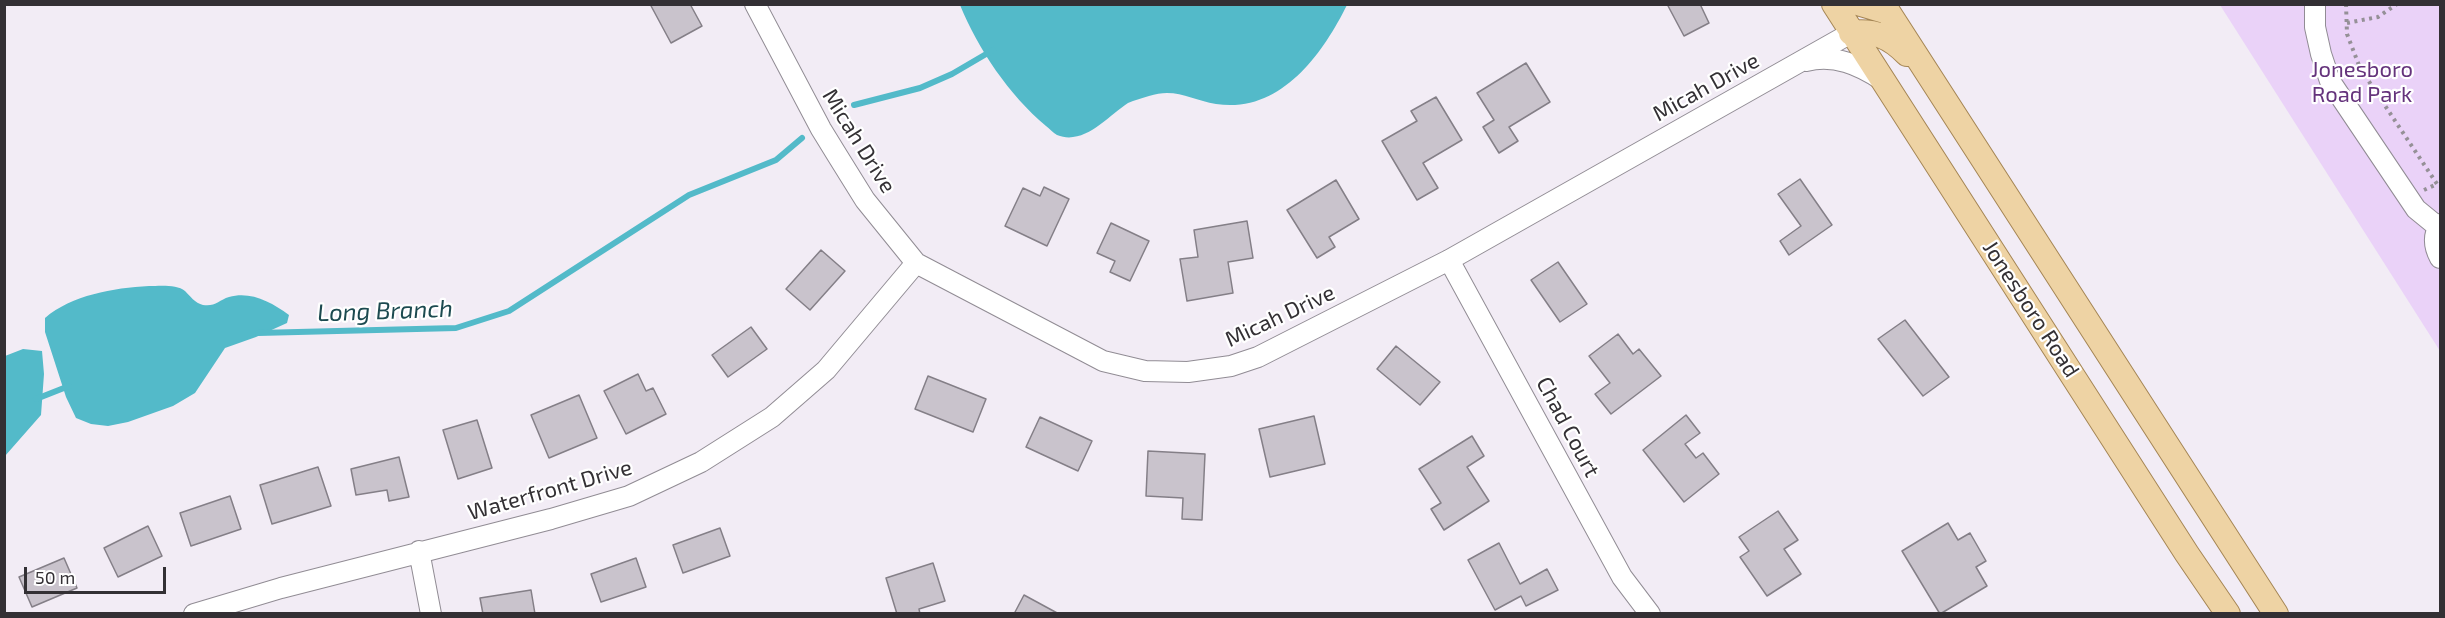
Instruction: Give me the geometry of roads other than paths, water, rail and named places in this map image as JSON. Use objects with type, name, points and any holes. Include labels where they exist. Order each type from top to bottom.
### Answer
[{"type":"main road","name":"Jonesboro Road","points":[[1834,4],[2228,614]]},
{"type":"main road","points":[[1861,4],[1890,7]]},
{"type":"main road","name":"Jonesboro Road","points":[[1890,7],[1930,78],[2276,614]]},
{"type":"main road","points":[[1851,33],[1868,31],[1895,42],[1930,78]]},
{"type":"street","name":"Micah Drive","points":[[755,4],[821,129],[865,200],[916,263],[1103,361],[1145,370],[1188,372],[1231,366],[1258,357],[1449,260],[1851,33]]},
{"type":"street","points":[[2315,4],[2315,27],[2330,81],[2416,209],[2439,225],[2435,247],[2440,258]]},
{"type":"street","points":[[1798,63],[1822,58],[1852,63],[1882,80]]},
{"type":"street","name":"Chad Court","points":[[1449,260],[1622,577],[1650,614]]},
{"type":"street","name":"Waterfront Drive","points":[[194,614],[419,551],[551,519],[629,496],[701,462],[772,417],[826,370],[916,263]]},
{"type":"street","points":[[419,551],[431,614]]},
{"type":"water","points":[[960,5],[1347,5],[1325,43],[1311,61],[1279,90],[1260,100],[1239,105],[1216,104],[1175,94],[1158,94],[1128,103],[1095,128],[1077,136],[1067,137],[1053,132],[1032,114],[1007,86],[985,54]]},
{"type":"water","points":[[149,286],[177,287],[203,305],[211,305],[229,297],[245,295],[268,302],[289,315],[287,323],[225,348],[195,393],[173,406],[128,422],[108,426],[91,424],[76,418],[66,397],[45,332],[45,318],[80,298],[121,289]]},
{"type":"water","points":[[23,349],[42,351],[44,374],[41,415],[5,456],[5,356]]},
{"type":"waterway","name":"Long Branch","points":[[854,105],[920,88],[952,74],[993,50]]},
{"type":"waterway","name":"Long Branch","points":[[258,333],[456,328],[509,311],[689,195],[776,160],[802,138]]},
{"type":"waterway","name":"Long Branch","points":[[36,399],[69,386]]},
{"type":"park label","name":"Jonesboro Road Park","points":[[2362,82]]}]
